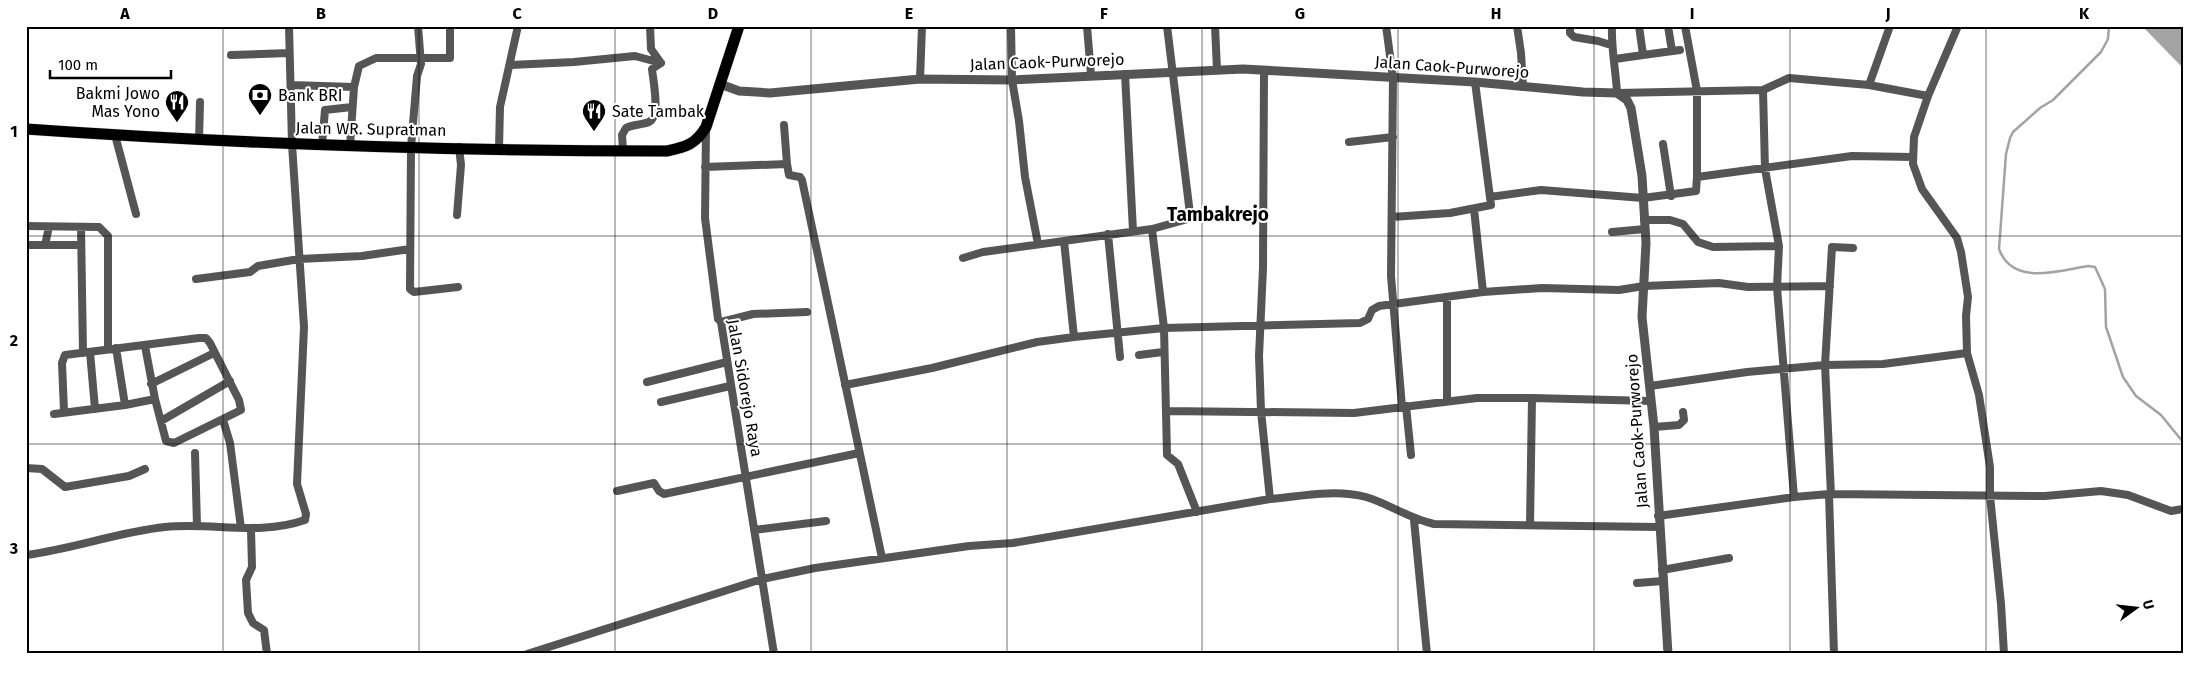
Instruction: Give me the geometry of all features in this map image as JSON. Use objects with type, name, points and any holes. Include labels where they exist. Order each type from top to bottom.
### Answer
[{"type":"main road","points":[[706,127],[739,26]]},
{"type":"main road","name":"Jalan WR. Supratman","points":[[26,129],[199,140],[350,146],[667,151],[695,142],[706,127]]},
{"type":"street","points":[[26,555],[146,530],[197,526],[251,530],[301,521],[306,517],[297,484],[304,327],[292,144],[289,26]]},
{"type":"street","points":[[418,26],[419,59],[421,64],[417,76],[411,147],[410,249],[412,291],[458,287]]},
{"type":"street","points":[[350,146],[354,87],[359,66],[370,60],[450,58],[450,26]]},
{"type":"street","points":[[499,148],[500,107],[511,65],[518,26]]},
{"type":"street","points":[[650,26],[651,49],[661,63]]},
{"type":"street","points":[[920,79],[922,26]]},
{"type":"street","points":[[1011,26],[1012,80],[1025,177],[1038,244]]},
{"type":"street","points":[[1087,26],[1091,75]]},
{"type":"street","points":[[963,258],[983,252],[1152,228],[1185,221],[1190,217],[1166,26]]},
{"type":"street","points":[[1215,26],[1217,70]]},
{"type":"street","points":[[1386,26],[1393,78],[1390,253],[1404,406],[1411,455]]},
{"type":"street","points":[[1517,26],[1522,53],[1524,87]]},
{"type":"street","points":[[1570,26],[1570,33],[1574,38],[1598,41],[1611,45]]},
{"type":"street","points":[[1612,26],[1611,45],[1615,59],[1618,93],[1763,90],[1789,78],[1869,85],[1928,96]]},
{"type":"street","points":[[1639,26],[1643,55]]},
{"type":"street","points":[[1615,59],[1676,50],[1668,26]]},
{"type":"street","points":[[1490,197],[1534,190],[1643,198],[1671,196],[1696,191],[1697,91],[1685,26]]},
{"type":"street","points":[[1869,85],[1890,26]]},
{"type":"street","points":[[1958,26],[1928,96],[1914,137],[1913,157],[1922,189],[1959,244],[1968,297],[1966,316],[1967,353],[1984,420],[1990,467],[1990,496],[2004,654]]},
{"type":"street","points":[[231,55],[289,53]]},
{"type":"street","points":[[511,65],[574,62],[635,56],[661,63]]},
{"type":"street","points":[[623,150],[622,134],[626,128],[648,122],[654,117],[656,106],[652,69],[661,63]]},
{"type":"street","name":"Jalan Caok-Purworejo","points":[[720,84],[739,91],[770,93],[920,79],[1012,80],[1217,70],[1475,82],[1618,93],[1627,100],[1631,108],[1643,198],[1645,224],[1642,317],[1654,427],[1668,654]]},
{"type":"street","points":[[1264,71],[1261,325],[1262,411],[1270,499]]},
{"type":"street","points":[[1125,74],[1133,231]]},
{"type":"street","points":[[1392,216],[1474,209],[1491,205],[1475,82]]},
{"type":"street","points":[[290,84],[354,87]]},
{"type":"street","points":[[1763,90],[1765,169],[1779,246],[1777,287],[1782,368],[1794,497]]},
{"type":"street","points":[[199,140],[200,102]]},
{"type":"street","points":[[322,145],[325,110],[352,107]]},
{"type":"street","points":[[784,124],[789,175],[800,177],[802,180],[882,558]]},
{"type":"street","name":"Jalan Sidorejo Raya","points":[[706,127],[705,218],[718,319],[727,362],[774,654]]},
{"type":"street","points":[[115,135],[136,214]]},
{"type":"street","points":[[1349,142],[1393,137]]},
{"type":"street","points":[[1663,144],[1671,196]]},
{"type":"street","points":[[458,215],[461,165],[459,147]]},
{"type":"street","points":[[1697,177],[1852,156],[1913,157]]},
{"type":"street","points":[[705,167],[787,164]]},
{"type":"street","points":[[1474,209],[1483,292]]},
{"type":"street","points":[[1612,232],[1670,220],[1683,224],[1698,242],[1713,247],[1779,246]]},
{"type":"street","points":[[26,226],[99,227],[108,236],[112,349],[124,406]]},
{"type":"street","points":[[45,245],[49,227]]},
{"type":"street","points":[[80,227],[86,352],[95,409]]},
{"type":"street","points":[[1152,228],[1164,328],[1162,352],[1167,455],[1178,464],[1197,512]]},
{"type":"street","points":[[1108,234],[1119,331],[1120,357]]},
{"type":"street","points":[[1064,241],[1074,336]]},
{"type":"street","points":[[26,245],[80,245]]},
{"type":"street","points":[[1834,654],[1825,365],[1832,247],[1853,248]]},
{"type":"street","points":[[196,279],[250,272],[258,266],[299,259],[362,256],[410,249]]},
{"type":"street","points":[[845,385],[932,368],[1029,344],[1074,336],[1164,328],[1360,323],[1368,319],[1376,307],[1483,292],[1542,288],[1619,290],[1644,286],[1719,283],[1748,287],[1830,286]]},
{"type":"street","points":[[1447,297],[1447,401]]},
{"type":"street","points":[[720,322],[753,314],[807,312]]},
{"type":"street","points":[[64,411],[63,358],[65,355],[206,338],[240,401],[241,410],[174,443],[166,441],[151,384],[145,346]]},
{"type":"street","points":[[1139,355],[1162,352]]},
{"type":"street","points":[[1650,386],[1706,376],[1782,368],[1883,364],[1967,353]]},
{"type":"street","points":[[151,384],[214,354]]},
{"type":"street","points":[[646,382],[727,362]]},
{"type":"street","points":[[161,421],[230,381]]},
{"type":"street","points":[[661,402],[730,386]]},
{"type":"street","points":[[1166,411],[1354,413],[1447,401],[1501,397],[1651,402]]},
{"type":"street","points":[[1530,525],[1532,398]]},
{"type":"street","points":[[54,414],[64,411],[124,406],[155,399]]},
{"type":"street","points":[[1654,427],[1679,425],[1684,420],[1682,412]]},
{"type":"street","points":[[222,420],[230,443],[241,528]]},
{"type":"street","points":[[617,491],[654,483],[659,491],[664,494],[859,453]]},
{"type":"street","points":[[195,454],[197,526]]},
{"type":"street","points":[[26,468],[42,469],[65,487],[129,476],[146,469]]},
{"type":"street","points":[[1658,516],[1794,497],[1830,494],[2045,496],[2102,491],[2128,495],[2171,511],[2183,509]]},
{"type":"street","points":[[527,654],[762,579],[836,564],[1013,542],[1270,499],[1322,495],[1364,497],[1376,500],[1414,520],[1442,525],[1659,527]]},
{"type":"street","points":[[1414,520],[1427,654]]},
{"type":"street","points":[[754,530],[826,521]]},
{"type":"street","points":[[251,530],[252,567],[246,580],[248,612],[253,623],[264,630],[267,654]]},
{"type":"street","points":[[1662,570],[1729,558]]},
{"type":"street","points":[[1637,583],[1663,581]]},
{"type":"shaded area","points":[[2142,26],[2183,26],[2183,68]]},
{"type":"waterway","points":[[2109,26],[2108,39],[2101,52],[2053,100],[2040,108],[2013,132],[2010,138],[2006,154],[1999,249],[2006,261],[2015,268],[2026,272],[2038,273],[2088,266],[2095,267],[2105,289],[2106,327],[2123,377],[2136,396],[2161,415],[2183,442]]},
{"type":"place","name":"Bank BRI","points":[[260,116]]},
{"type":"place","name":"Bakmi Jowo Mas Yono","points":[[177,123]]},
{"type":"place","name":"Sate Tambak","points":[[594,132]]},
{"type":"district","name":"Tambakrejo","points":[[1218,214]]}]
